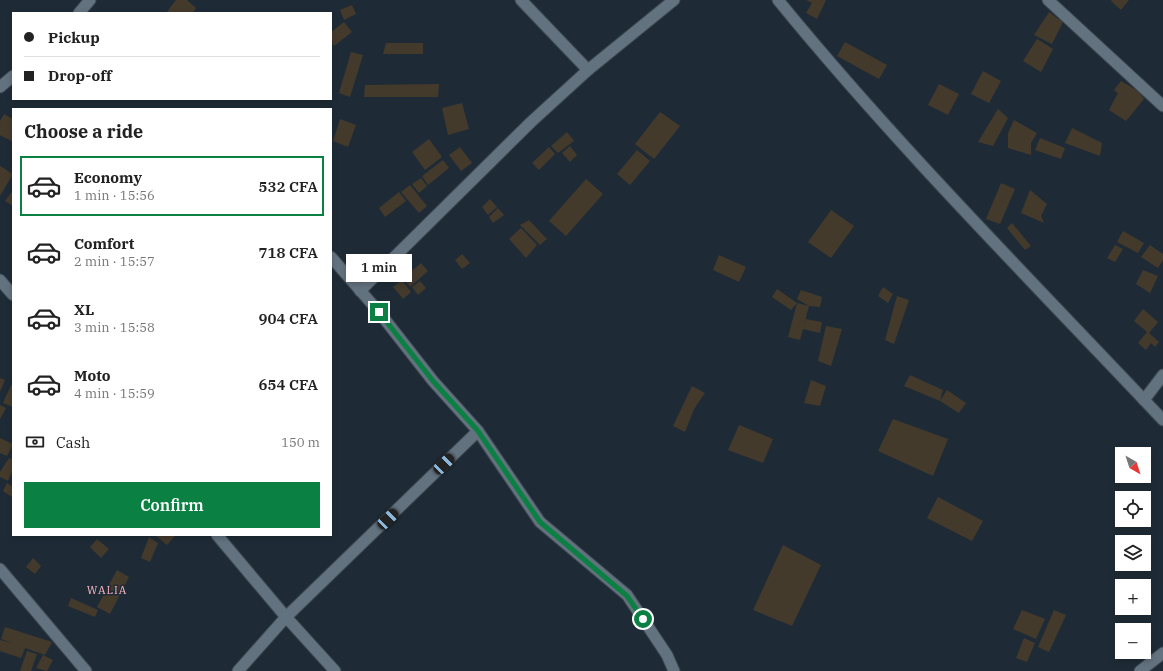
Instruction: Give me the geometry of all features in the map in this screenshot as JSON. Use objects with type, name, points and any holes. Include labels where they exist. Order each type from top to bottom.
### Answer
[{"type":"street","points":[[80,12],[90,0]]},
{"type":"street","points":[[521,0],[588,70]]},
{"type":"street","points":[[360,291],[531,122],[588,70],[674,0]]},
{"type":"street","points":[[778,0],[821,52],[908,150],[1163,420]]},
{"type":"street","points":[[1048,0],[1163,106]]},
{"type":"street","points":[[0,86],[12,77]]},
{"type":"street","points":[[332,258],[433,381],[478,431],[540,522],[627,596],[667,655],[674,671]]},
{"type":"street","points":[[0,280],[12,294]]},
{"type":"street","points":[[1144,400],[1163,376]]},
{"type":"street","points":[[238,671],[286,617],[478,431]]},
{"type":"street","points":[[218,536],[286,617],[335,671]]},
{"type":"street","points":[[0,569],[81,669]]},
{"type":"street","points":[[1140,671],[1163,653]]},
{"type":"building","points":[[176,0],[187,0],[196,8],[194,12],[167,12]]},
{"type":"building","points":[[806,0],[826,0],[817,19],[806,13],[812,3]]},
{"type":"building","points":[[1129,0],[1121,10],[1111,1]]},
{"type":"building","points":[[352,5],[356,14],[344,20],[340,10]]},
{"type":"building","points":[[1049,12],[1058,19],[1064,20],[1052,44],[1034,35]]},
{"type":"building","points":[[344,22],[352,32],[334,46],[332,43],[332,31]]},
{"type":"building","points":[[1037,39],[1053,49],[1041,72],[1023,61]]},
{"type":"building","points":[[845,42],[887,65],[879,79],[837,56]]},
{"type":"building","points":[[386,43],[423,43],[423,54],[383,54]]},
{"type":"building","points":[[351,52],[363,55],[350,97],[339,93]]},
{"type":"building","points":[[983,71],[1001,81],[989,103],[971,94]]},
{"type":"building","points":[[1121,81],[1138,91],[1144,99],[1126,121],[1109,110],[1118,93],[1114,90]]},
{"type":"building","points":[[439,84],[438,97],[364,97],[365,85]]},
{"type":"building","points":[[939,84],[959,94],[948,115],[928,105]]},
{"type":"building","points":[[462,103],[469,129],[448,135],[442,108]]},
{"type":"building","points":[[998,109],[1008,118],[993,146],[978,142]]},
{"type":"building","points":[[660,112],[680,126],[654,159],[635,144]]},
{"type":"building","points":[[4,114],[12,118],[12,141],[0,135],[0,121]]},
{"type":"building","points":[[340,119],[356,125],[348,147],[333,141]]},
{"type":"building","points":[[1014,120],[1037,133],[1031,143],[1031,155],[1008,148],[1008,133]]},
{"type":"building","points":[[1072,128],[1102,143],[1100,156],[1065,143]]},
{"type":"building","points":[[567,132],[574,141],[558,153],[551,146]]},
{"type":"building","points":[[1040,138],[1065,148],[1061,159],[1035,150]]},
{"type":"building","points":[[429,139],[442,157],[425,170],[412,152]]},
{"type":"building","points":[[570,146],[577,155],[570,162],[562,153]]},
{"type":"building","points":[[460,147],[472,163],[461,171],[449,155]]},
{"type":"building","points":[[549,147],[555,154],[539,170],[532,163]]},
{"type":"building","points":[[637,150],[650,161],[630,185],[617,174]]},
{"type":"building","points":[[443,160],[449,168],[428,185],[422,176]]},
{"type":"building","points":[[0,166],[12,173],[12,176],[0,196]]},
{"type":"building","points":[[421,178],[427,186],[419,193],[412,184]]},
{"type":"building","points":[[586,179],[603,194],[566,236],[549,221]]},
{"type":"building","points":[[1001,183],[1015,189],[1000,224],[986,219]]},
{"type":"building","points":[[410,185],[427,206],[419,213],[401,192]]},
{"type":"building","points":[[1030,190],[1047,204],[1041,216],[1044,223],[1021,213]]},
{"type":"building","points":[[12,191],[12,205],[5,201]]},
{"type":"building","points":[[399,192],[406,201],[385,217],[379,208]]},
{"type":"building","points":[[490,199],[497,207],[488,215],[482,207]]},
{"type":"building","points":[[498,208],[504,215],[493,223],[489,217]]},
{"type":"building","points":[[831,210],[854,226],[831,258],[808,242]]},
{"type":"building","points":[[529,220],[547,239],[540,245],[520,225]]},
{"type":"building","points":[[1012,223],[1031,246],[1025,250],[1007,228]]},
{"type":"building","points":[[521,228],[537,245],[526,258],[509,239]]},
{"type":"building","points":[[1123,231],[1144,243],[1138,253],[1117,242]]},
{"type":"building","points":[[1115,245],[1123,249],[1115,262],[1107,258]]},
{"type":"building","points":[[1150,245],[1163,254],[1163,260],[1158,268],[1141,257]]},
{"type":"building","points":[[462,254],[470,263],[462,269],[455,260]]},
{"type":"building","points":[[719,255],[746,267],[739,282],[713,270]]},
{"type":"building","points":[[421,263],[428,271],[410,287],[403,278]]},
{"type":"building","points":[[1143,270],[1158,276],[1150,293],[1136,284]]},
{"type":"building","points":[[402,280],[411,292],[403,299],[393,287]]},
{"type":"building","points":[[420,281],[426,288],[418,295],[412,287]]},
{"type":"building","points":[[883,287],[893,294],[888,303],[878,296]]},
{"type":"building","points":[[777,289],[797,303],[791,310],[772,297]]},
{"type":"building","points":[[801,290],[822,297],[820,307],[809,306],[797,299]]},
{"type":"building","points":[[897,296],[909,300],[894,344],[885,340]]},
{"type":"building","points":[[797,303],[809,306],[804,325],[806,319],[822,322],[820,333],[803,329],[800,340],[788,337]]},
{"type":"building","points":[[1143,309],[1158,322],[1149,333],[1159,342],[1155,347],[1151,343],[1146,350],[1138,343],[1147,332],[1134,321]]},
{"type":"building","points":[[826,326],[842,329],[831,366],[818,361]]},
{"type":"building","points":[[910,375],[943,390],[940,401],[904,386]]},
{"type":"building","points":[[0,378],[5,380],[0,392]]},
{"type":"building","points":[[811,380],[826,386],[820,406],[804,403]]},
{"type":"building","points":[[11,385],[12,407],[3,403]]},
{"type":"building","points":[[692,386],[705,393],[694,409],[685,432],[673,426]]},
{"type":"building","points":[[947,390],[966,403],[959,413],[940,401]]},
{"type":"building","points":[[0,405],[6,408],[0,419]]},
{"type":"building","points":[[893,419],[948,439],[933,476],[878,451]]},
{"type":"building","points":[[739,425],[773,439],[763,463],[728,450]]},
{"type":"building","points":[[0,438],[12,444],[7,456],[0,453]]},
{"type":"building","points":[[9,458],[12,459],[12,472],[8,481],[0,477],[0,472]]},
{"type":"building","points":[[7,483],[12,486],[12,497],[3,491]]},
{"type":"building","points":[[938,497],[983,521],[972,541],[927,518]]},
{"type":"building","points":[[156,536],[175,536],[167,545]]},
{"type":"building","points":[[149,537],[158,543],[150,562],[141,558]]},
{"type":"building","points":[[97,539],[109,549],[101,558],[90,547]]},
{"type":"building","points":[[783,545],[821,565],[792,626],[753,610]]},
{"type":"building","points":[[33,558],[41,566],[35,574],[26,567]]},
{"type":"building","points":[[117,570],[129,577],[110,614],[97,607]]},
{"type":"building","points":[[71,598],[98,610],[95,617],[68,606]]},
{"type":"building","points":[[1022,610],[1045,619],[1036,639],[1013,629]]},
{"type":"building","points":[[1054,610],[1066,615],[1049,652],[1038,647]]},
{"type":"building","points":[[5,627],[52,642],[45,655],[25,648],[21,658],[0,651],[0,640],[12,643],[1,639]]},
{"type":"building","points":[[1024,638],[1035,643],[1027,662],[1016,658]]},
{"type":"building","points":[[27,651],[37,654],[31,671],[20,671]]},
{"type":"building","points":[[43,655],[53,660],[47,671],[36,668]]},
{"type":"district","name":"WALIA","points":[[107,590]]},
{"type":"route","points":[[379,312],[433,381],[478,431],[540,522],[627,596],[643,619]]}]
